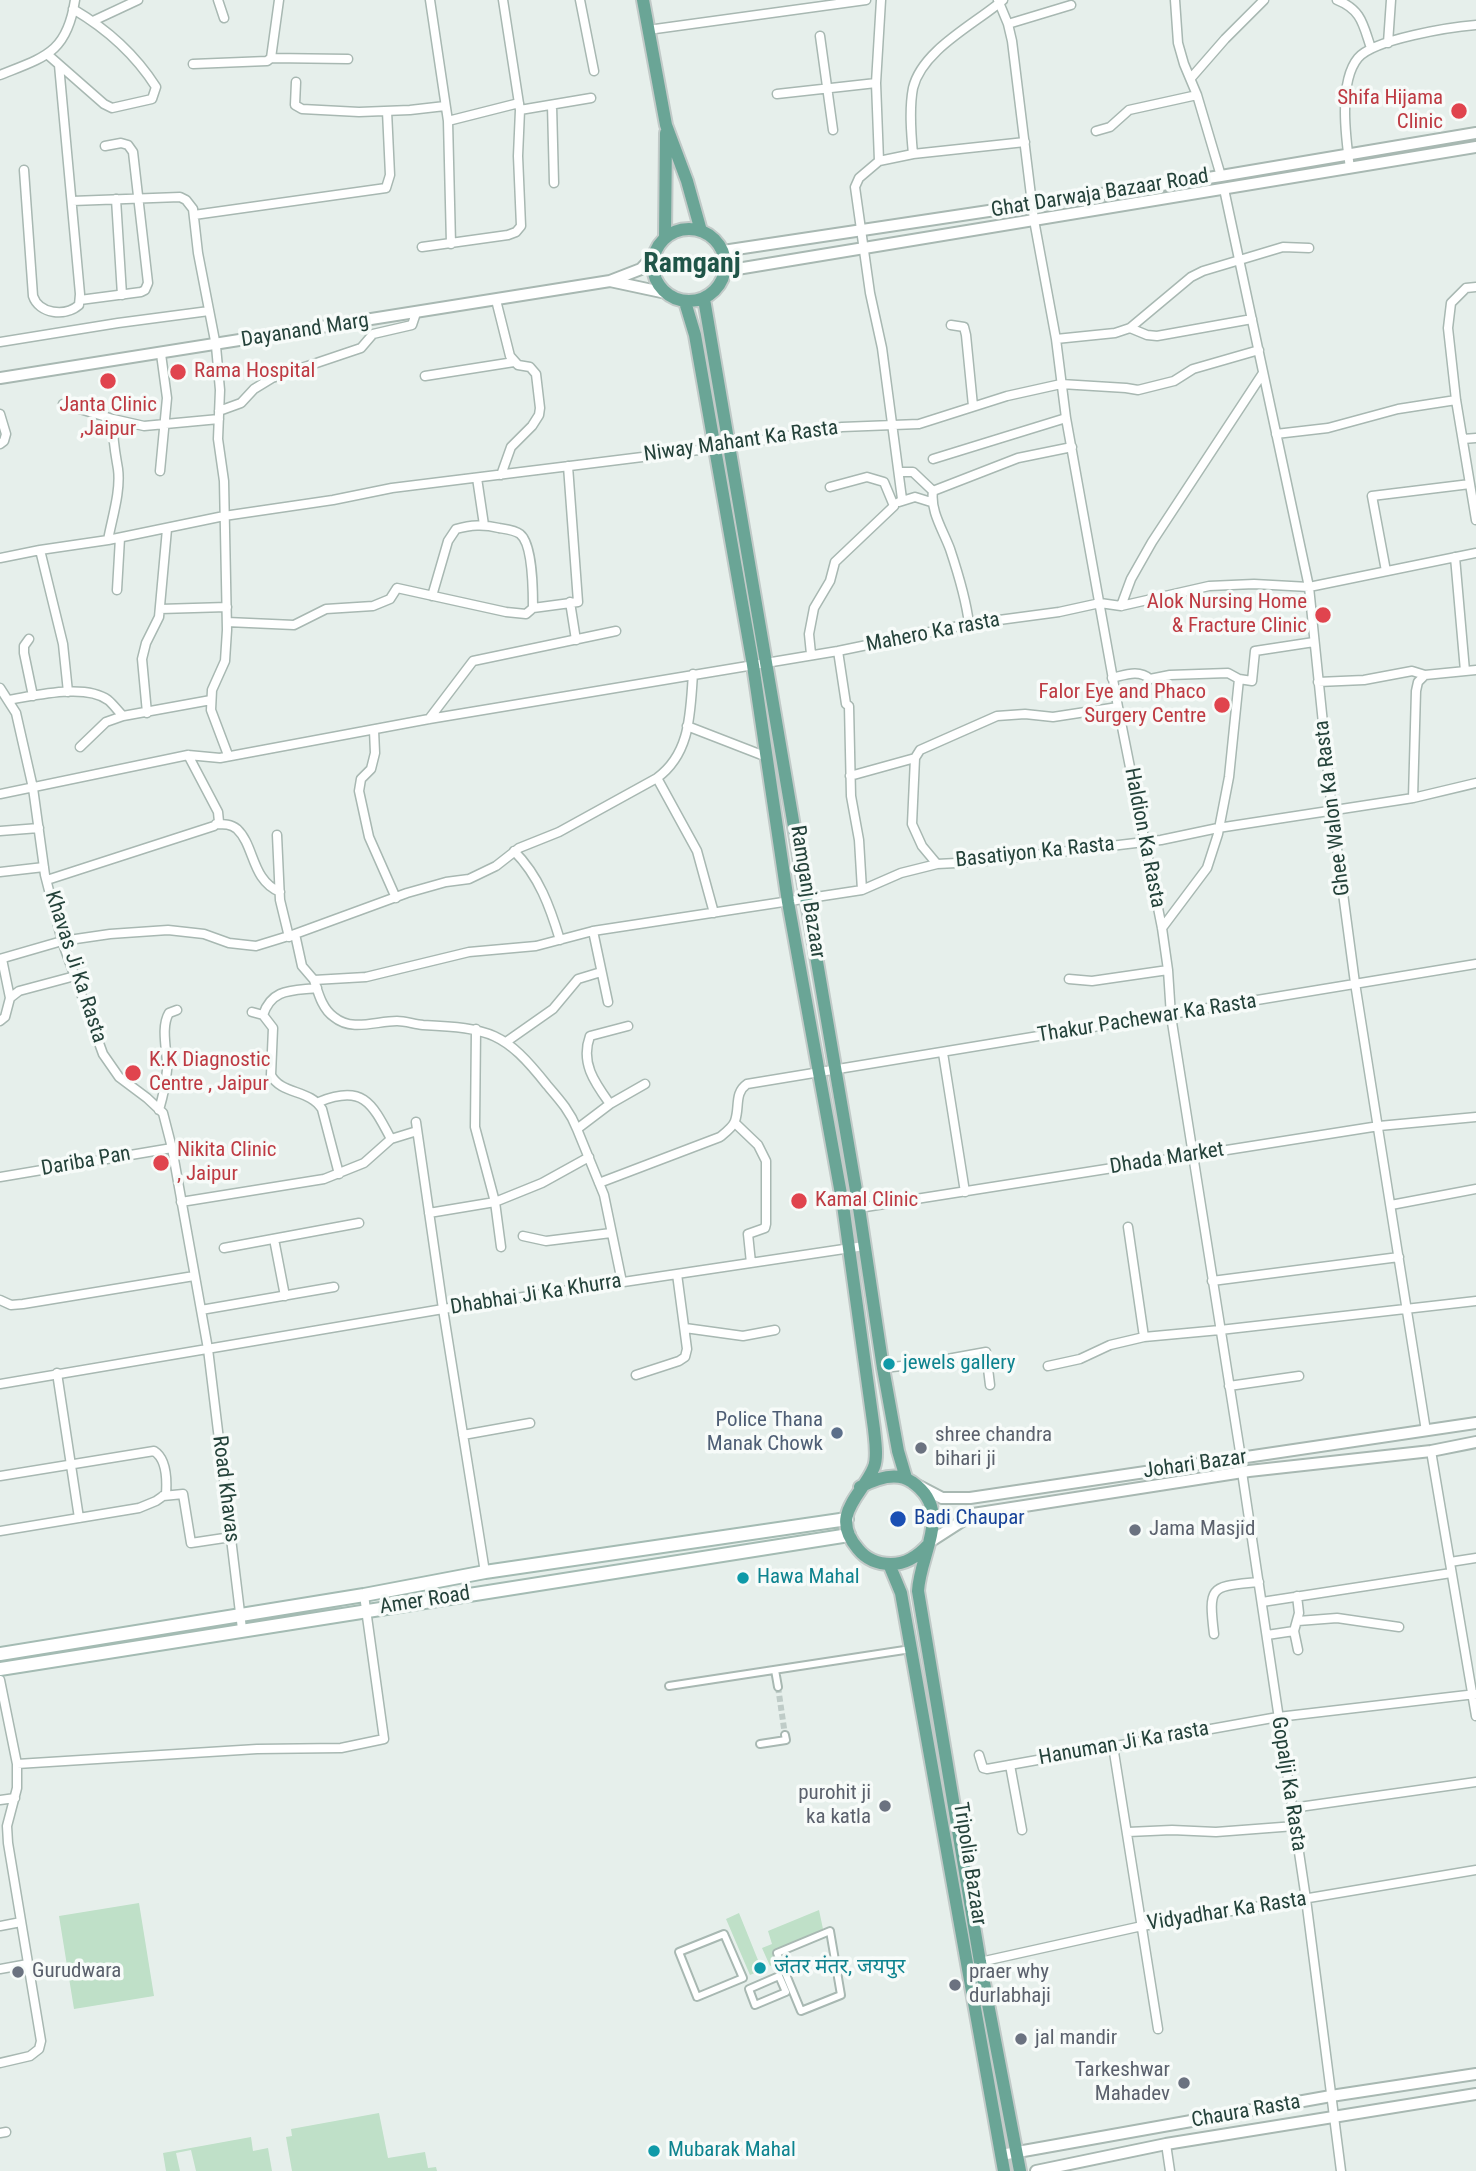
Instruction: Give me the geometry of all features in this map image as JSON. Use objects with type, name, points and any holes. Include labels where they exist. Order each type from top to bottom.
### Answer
[{"type":"main road","points":[[643,0],[667,125],[701,231]]},
{"type":"main road","points":[[665,238],[667,125]]},
{"type":"main road","points":[[683,229],[710,235],[723,251],[725,271],[718,288],[704,299],[685,302],[666,293],[657,282],[653,269],[654,255],[665,238],[683,229]]},
{"type":"main road","name":"Ramganj Bazaar","points":[[704,299],[721,447]]},
{"type":"main road","name":"Ramganj Bazaar","points":[[685,302],[721,447],[859,1208],[898,1451],[911,1481]]},
{"type":"main road","name":"Ramganj Bazaar","points":[[759,663],[767,757],[788,902],[843,1205],[876,1448],[874,1466],[860,1487]]},
{"type":"main road","points":[[882,1478],[911,1481],[931,1504],[933,1531],[928,1544],[911,1560],[889,1564],[876,1562],[856,1547],[849,1535],[847,1519],[849,1508],[860,1487],[882,1478]]},
{"type":"main road","name":"Amer Road","points":[[0,1654],[364,1595],[485,1572],[847,1519]]},
{"type":"main road","name":"Amer Road","points":[[0,1669],[849,1535]]},
{"type":"main road","name":"Tripolia Bazaar","points":[[928,1544],[919,1576],[918,1591],[980,1962],[1020,2171]]},
{"type":"main road","name":"Tripolia Bazaar","points":[[889,1564],[901,1593],[1004,2171]]},
{"type":"main road","points":[[966,1965],[980,1962]]},
{"type":"street","points":[[93,21],[138,0]]},
{"type":"street","points":[[218,0],[224,18]]},
{"type":"street","points":[[271,58],[279,0]]},
{"type":"street","points":[[430,0],[448,121],[451,244]]},
{"type":"street","points":[[422,247],[508,235],[516,232],[520,226],[519,107],[503,0]]},
{"type":"street","points":[[580,0],[594,71]]},
{"type":"street","points":[[648,30],[866,0]]},
{"type":"street","points":[[880,161],[876,83],[881,0]]},
{"type":"street","points":[[1175,0],[1178,43],[1197,94],[1224,189]]},
{"type":"street","points":[[1191,78],[1264,0]]},
{"type":"street","points":[[1337,0],[1350,5],[1359,15],[1371,48]]},
{"type":"street","points":[[1388,43],[1391,0]]},
{"type":"street","points":[[913,154],[913,87],[920,71],[933,54],[1000,1]]},
{"type":"street","name":"Haldion Ka Rasta","points":[[1000,1],[1008,24],[1017,71],[1034,219],[1056,339],[1066,418],[1112,678],[1162,928],[1171,1016],[1241,1458]]},
{"type":"street","points":[[47,54],[103,104],[113,108],[152,99],[156,87],[145,69],[74,5]]},
{"type":"street","points":[[0,75],[40,59],[60,45],[71,22],[74,5]]},
{"type":"street","points":[[1008,24],[1071,5]]},
{"type":"street","points":[[1350,168],[1344,102],[1357,58],[1371,48],[1388,43],[1450,27],[1476,25]]},
{"type":"street","points":[[820,36],[833,130]]},
{"type":"street","points":[[193,64],[262,62],[271,58],[348,60]]},
{"type":"street","points":[[24,170],[33,296],[36,303],[48,311],[69,311],[79,305],[80,300],[59,65]]},
{"type":"street","points":[[296,82],[294,100],[298,108],[359,112],[445,106]]},
{"type":"street","points":[[777,94],[876,83]]},
{"type":"street","points":[[1096,131],[1110,127],[1129,110],[1197,94]]},
{"type":"street","points":[[448,121],[519,107],[552,105],[591,98]]},
{"type":"street","points":[[552,105],[554,183]]},
{"type":"street","points":[[194,215],[387,188],[390,175],[387,111]]},
{"type":"street","name":"Ghat Darwaja Bazaar Road","points":[[723,251],[1221,176],[1476,132]]},
{"type":"street","points":[[902,499],[882,348],[863,247],[856,181],[880,161],[913,154],[1025,142]]},
{"type":"street","points":[[80,300],[145,290],[148,283],[133,152],[128,145],[121,143],[105,146]]},
{"type":"street","points":[[725,271],[1476,147]]},
{"type":"street","name":"Ghee Walon Ka Rasta","points":[[1224,189],[1308,587],[1332,811],[1355,983],[1426,1431]]},
{"type":"street","points":[[72,201],[180,197],[193,209],[198,253],[216,346],[218,439],[225,481],[225,661],[212,690],[211,700],[215,725],[228,755]]},
{"type":"street","points":[[116,199],[122,295]]},
{"type":"street","points":[[1056,339],[1115,334],[1130,328],[1191,277],[1283,247],[1309,247]]},
{"type":"street","points":[[610,281],[640,269],[654,255]]},
{"type":"street","points":[[610,281],[666,293]]},
{"type":"street","name":"Dayanand Marg","points":[[0,378],[216,346],[610,281]]},
{"type":"street","points":[[1476,287],[1466,288],[1451,303],[1448,328],[1456,400],[1476,520]]},
{"type":"street","points":[[496,300],[508,350],[514,362]]},
{"type":"street","points":[[0,342],[209,311]]},
{"type":"street","points":[[63,404],[144,426],[219,415],[241,403],[254,389],[272,378],[361,348],[373,334],[412,325],[416,313]]},
{"type":"street","points":[[1130,328],[1147,335],[1157,335],[1252,319]]},
{"type":"street","points":[[951,325],[961,326],[966,334],[973,407]]},
{"type":"street","name":"Niway Mahant Ka Rasta","points":[[0,558],[120,538],[224,516],[417,484],[721,447],[842,427],[919,424],[1061,384],[1138,390],[1174,381],[1193,369],[1259,350]]},
{"type":"street","points":[[160,354],[167,398],[160,471]]},
{"type":"street","points":[[425,376],[514,362],[534,369],[540,408],[537,421],[511,447],[502,475]]},
{"type":"street","points":[[1121,606],[1131,579],[1152,542],[1263,373]]},
{"type":"street","points":[[1276,435],[1328,428],[1398,409],[1456,400]]},
{"type":"street","points":[[0,414],[6,434],[0,444]]},
{"type":"street","points":[[933,459],[1066,418]]},
{"type":"street","points":[[108,540],[118,484],[112,441],[113,419]]},
{"type":"street","points":[[1463,439],[1476,438]]},
{"type":"street","points":[[933,491],[1018,458],[1072,447]]},
{"type":"street","points":[[227,622],[294,625],[326,609],[373,606],[390,599],[397,588],[526,614],[533,608],[578,602],[568,466]]},
{"type":"street","points":[[899,472],[913,472],[933,491]]},
{"type":"street","points":[[830,488],[867,477],[884,482],[894,506]]},
{"type":"street","points":[[477,478],[484,525]]},
{"type":"street","points":[[1386,571],[1372,496],[1470,484]]},
{"type":"street","points":[[933,491],[931,502],[950,550],[969,624]]},
{"type":"street","points":[[811,654],[809,634],[814,608],[830,581],[835,562],[902,499],[915,497],[931,502]]},
{"type":"street","points":[[432,596],[447,541],[456,529],[484,525],[515,532],[524,539],[532,570],[533,608]]},
{"type":"street","points":[[147,713],[142,659],[160,609],[167,529]]},
{"type":"street","points":[[117,590],[120,538]]},
{"type":"street","points":[[40,550],[63,644],[68,692]]},
{"type":"street","points":[[1100,603],[1121,606],[1209,586],[1254,584],[1308,587],[1476,553]]},
{"type":"street","points":[[1455,557],[1465,670]]},
{"type":"street","points":[[570,602],[576,640]]},
{"type":"street","name":"Mahero Ka rasta","points":[[0,794],[188,755],[220,758],[429,719],[838,651],[969,624],[1059,612],[1100,603]]},
{"type":"street","points":[[160,609],[227,607]]},
{"type":"street","points":[[429,719],[473,661],[616,631]]},
{"type":"street","points":[[29,639],[23,653],[33,696]]},
{"type":"street","points":[[1112,678],[1138,673],[1150,679],[1170,675],[1228,673],[1239,679],[1252,681],[1255,651],[1314,642]]},
{"type":"street","points":[[838,651],[846,704],[849,706],[850,796],[859,840],[862,890]]},
{"type":"street","points":[[1318,682],[1364,680],[1412,671],[1425,675],[1476,670]]},
{"type":"street","points":[[0,1021],[5,1017],[10,998],[1,959],[62,941],[168,930],[204,934],[229,943],[256,946],[446,882],[469,879],[496,866],[510,857],[514,850],[559,832],[671,768],[678,757],[691,715],[693,674]]},
{"type":"street","points":[[1413,798],[1416,691],[1418,682],[1425,675]]},
{"type":"street","points":[[1162,928],[1206,868],[1230,777],[1239,679]]},
{"type":"street","name":"Khavas Ji Ka Rasta","points":[[0,688],[16,713],[33,788],[44,867],[62,941],[103,1054],[119,1077],[163,1113],[172,1148],[208,1349]]},
{"type":"street","points":[[8,700],[68,692],[98,695],[108,700],[122,716]]},
{"type":"street","points":[[80,747],[106,722],[122,716],[211,700]]},
{"type":"street","points":[[937,864],[922,846],[912,824],[915,758],[920,750],[997,716],[1025,714],[1054,717],[1118,707]]},
{"type":"street","points":[[687,726],[767,757]]},
{"type":"street","points":[[374,730],[375,753],[371,769],[361,779],[359,791],[369,837],[396,898]]},
{"type":"street","points":[[188,755],[218,812],[216,824]]},
{"type":"street","points":[[850,776],[915,758]]},
{"type":"street","points":[[657,778],[696,851],[714,913]]},
{"type":"street","name":"Basatiyon Ka Rasta","points":[[263,1015],[267,1004],[277,995],[316,984],[366,977],[469,952],[536,946],[593,931],[862,890],[901,873],[937,864],[976,862],[1161,840],[1218,828],[1413,798],[1476,783]]},
{"type":"street","points":[[47,880],[216,824],[230,824],[239,830],[269,888],[280,892]]},
{"type":"street","points":[[0,831],[39,828]]},
{"type":"street","points":[[277,835],[280,892],[302,966],[316,984],[321,1001],[334,1017],[362,1026],[398,1021],[475,1029],[506,1042],[527,1059],[571,1114],[607,1209],[622,1282]]},
{"type":"street","points":[[514,850],[527,863],[540,885],[560,940]]},
{"type":"street","points":[[0,872],[44,867]]},
{"type":"street","points":[[593,931],[608,1002]]},
{"type":"street","name":"Thakur Pachewar Ka Rasta","points":[[735,1123],[741,1088],[747,1084],[1476,964]]},
{"type":"street","points":[[1069,979],[1092,981],[1168,971]]},
{"type":"street","points":[[506,1042],[554,1009],[578,979],[601,972]]},
{"type":"street","points":[[10,998],[27,988],[75,976]]},
{"type":"street","points":[[159,1110],[166,1087],[167,1071],[164,1023],[169,1013],[177,1010]]},
{"type":"street","points":[[252,1012],[263,1015],[273,1028],[273,1080],[278,1085],[306,1094],[318,1102],[325,1116],[339,1174]]},
{"type":"street","points":[[610,1104],[591,1074],[586,1055],[587,1044],[590,1036],[596,1033],[628,1026]]},
{"type":"street","points":[[475,1029],[475,1127],[495,1202],[500,1247]]},
{"type":"street","points":[[943,1052],[965,1192]]},
{"type":"street","points":[[577,1129],[610,1104],[645,1084]]},
{"type":"street","points":[[318,1102],[342,1095],[363,1097],[371,1104],[391,1139]]},
{"type":"street","name":"Dhada Market","points":[[859,1208],[1379,1126],[1476,1116]]},
{"type":"street","points":[[599,1183],[720,1137],[735,1123],[758,1145],[766,1161],[766,1224],[765,1228],[748,1234],[751,1263]]},
{"type":"street","points":[[181,1202],[324,1179],[364,1163],[391,1139],[417,1127],[485,1572]]},
{"type":"street","name":"Dariba Pan","points":[[0,1177],[172,1148]]},
{"type":"street","points":[[429,1213],[495,1202],[542,1183],[589,1157]]},
{"type":"street","points":[[1391,1205],[1476,1189]]},
{"type":"street","points":[[223,1248],[359,1223]]},
{"type":"street","points":[[1128,1227],[1144,1336]]},
{"type":"street","points":[[523,1236],[546,1241],[611,1233]]},
{"type":"street","points":[[274,1238],[285,1296]]},
{"type":"street","name":"Dhabhai Ji Ka Khurra","points":[[0,1384],[443,1309],[864,1246]]},
{"type":"street","points":[[1212,1282],[1399,1257]]},
{"type":"street","points":[[636,1375],[685,1357],[685,1328],[677,1274]]},
{"type":"street","points":[[0,1300],[11,1306],[194,1276]]},
{"type":"street","points":[[201,1310],[334,1287]]},
{"type":"street","points":[[1048,1366],[1080,1359],[1110,1345],[1144,1336],[1220,1331],[1476,1301]]},
{"type":"street","points":[[685,1328],[743,1336],[775,1331]]},
{"type":"street","name":"Road Khavas","points":[[208,1349],[242,1629]]},
{"type":"street","points":[[883,1367],[920,1364],[986,1352],[990,1385]]},
{"type":"street","points":[[57,1373],[79,1518]]},
{"type":"street","points":[[1229,1386],[1299,1376]]},
{"type":"street","points":[[463,1435],[530,1423]]},
{"type":"street","name":"Johari Bazar","points":[[911,1481],[942,1498],[970,1498],[1476,1423]]},
{"type":"street","name":"Johari Bazar","points":[[928,1544],[973,1514],[1242,1472],[1432,1451],[1476,1442]]},
{"type":"street","points":[[0,1476],[154,1451],[163,1459],[167,1483],[166,1494],[139,1508],[0,1531]]},
{"type":"street","points":[[1432,1451],[1451,1573],[1475,1694],[1476,1716]]},
{"type":"street","name":"Gopalji Ka Rasta","points":[[1242,1472],[1306,1899],[1342,2171]]},
{"type":"street","points":[[163,1496],[183,1493],[191,1543],[231,1537]]},
{"type":"street","points":[[1450,1562],[1476,1558]]},
{"type":"street","points":[[1262,1602],[1451,1573]]},
{"type":"street","points":[[1213,1634],[1210,1604],[1213,1594],[1224,1586],[1259,1582]]},
{"type":"street","points":[[17,1764],[257,1749],[341,1748],[384,1739],[364,1595]]},
{"type":"street","points":[[1297,1596],[1298,1621],[1294,1631],[1298,1650]]},
{"type":"street","points":[[1298,1621],[1337,1618],[1399,1627]]},
{"type":"street","points":[[1267,1635],[1294,1631]]},
{"type":"street","points":[[669,1686],[911,1648]]},
{"type":"street","points":[[775,1670],[778,1687]]},
{"type":"street","points":[[0,1680],[17,1764],[15,1798],[4,1844],[21,1922],[41,2041],[39,2049],[30,2056],[0,2063]]},
{"type":"street","name":"Hanuman Ji Ka rasta","points":[[979,1755],[983,1768],[1010,1765],[1278,1717],[1475,1694]]},
{"type":"street","points":[[760,1744],[786,1740],[785,1735]]},
{"type":"street","points":[[1113,1746],[1158,2029]]},
{"type":"street","points":[[1010,1765],[1022,1830]]},
{"type":"street","points":[[1292,1808],[1476,1782]]},
{"type":"street","points":[[0,1800],[15,1798]]},
{"type":"street","points":[[1128,1832],[1172,1829],[1216,1832],[1295,1826]]},
{"type":"street","name":"Vidyadhar Ka Rasta","points":[[980,1962],[1142,1926],[1476,1870]]},
{"type":"street","points":[[0,1926],[21,1922]]},
{"type":"street","points":[[830,1931],[841,1995],[802,2011],[777,1953],[830,1931]]},
{"type":"street","points":[[724,1934],[743,1978],[697,1997],[679,1952],[724,1934]]},
{"type":"street","points":[[0,1969],[28,1964]]},
{"type":"street","points":[[779,1976],[786,1992],[755,2005],[749,1989],[779,1976]]},
{"type":"street","name":"Chaura Rasta","points":[[1001,2155],[1331,2096],[1476,2074]]},
{"type":"street","name":"Chaura Rasta","points":[[1036,2171],[1166,2144],[1476,2094]]},
{"type":"street","points":[[1166,2144],[1170,2171]]},
{"type":"green space","points":[[139,1903],[154,1996],[74,2009],[59,1916]]},
{"type":"green space","points":[[819,1910],[823,1929],[778,1949],[783,1961],[770,1966],[762,1948],[772,1944],[768,1931]]},
{"type":"green space","points":[[739,1913],[762,1970],[750,1975],[726,1919]]},
{"type":"green space","points":[[379,2113],[388,2158],[425,2152],[428,2168],[436,2167],[437,2171],[292,2171],[286,2137],[292,2136],[291,2129]]},
{"type":"green space","points":[[251,2137],[253,2151],[268,2148],[272,2171],[196,2171],[191,2150],[176,2153],[180,2171],[166,2171],[163,2153]]},
{"type":"tunnel","points":[[778,1687],[785,1735]]},
{"type":"place","name":"Shifa Hijama Clinic","points":[[1459,111]]},
{"type":"place","name":"Rama Hospital","points":[[178,372]]},
{"type":"place","name":"Janta Clinic ,Jaipur","points":[[108,381]]},
{"type":"place","name":"Alok Nursing Home & Fracture Clinic","points":[[1323,615]]},
{"type":"place","name":"Falor Eye and Phaco Surgery Centre","points":[[1222,705]]},
{"type":"place","name":"K.K Diagnostic Centre , Jaipur","points":[[133,1073]]},
{"type":"place","name":"Nikita Clinic , Jaipur","points":[[161,1163]]},
{"type":"place","name":"Kamal Clinic","points":[[799,1201]]},
{"type":"place","name":"jewels gallery","points":[[889,1364]]},
{"type":"place","name":"Police Thana Manak Chowk","points":[[837,1433]]},
{"type":"place","name":"shree chandra bihari ji","points":[[921,1448]]},
{"type":"place","name":"Badi Chaupar","points":[[898,1519]]},
{"type":"place","name":"Jama Masjid","points":[[1135,1530]]},
{"type":"place","name":"Hawa Mahal","points":[[743,1578]]},
{"type":"place","name":"purohit ji ka katla","points":[[885,1806]]},
{"type":"place","name":"जंतर मंतर, जयपुर","points":[[760,1968]]},
{"type":"place","name":"Gurudwara","points":[[18,1972]]},
{"type":"place","name":"praer why durlabhaji","points":[[955,1985]]},
{"type":"place","name":"jal mandir","points":[[1021,2039]]},
{"type":"place","name":"Tarkeshwar Mahadev","points":[[1184,2083]]},
{"type":"place","name":"Mubarak Mahal","points":[[654,2151]]},
{"type":"district","name":"Ramganj","points":[[692,265]]}]
